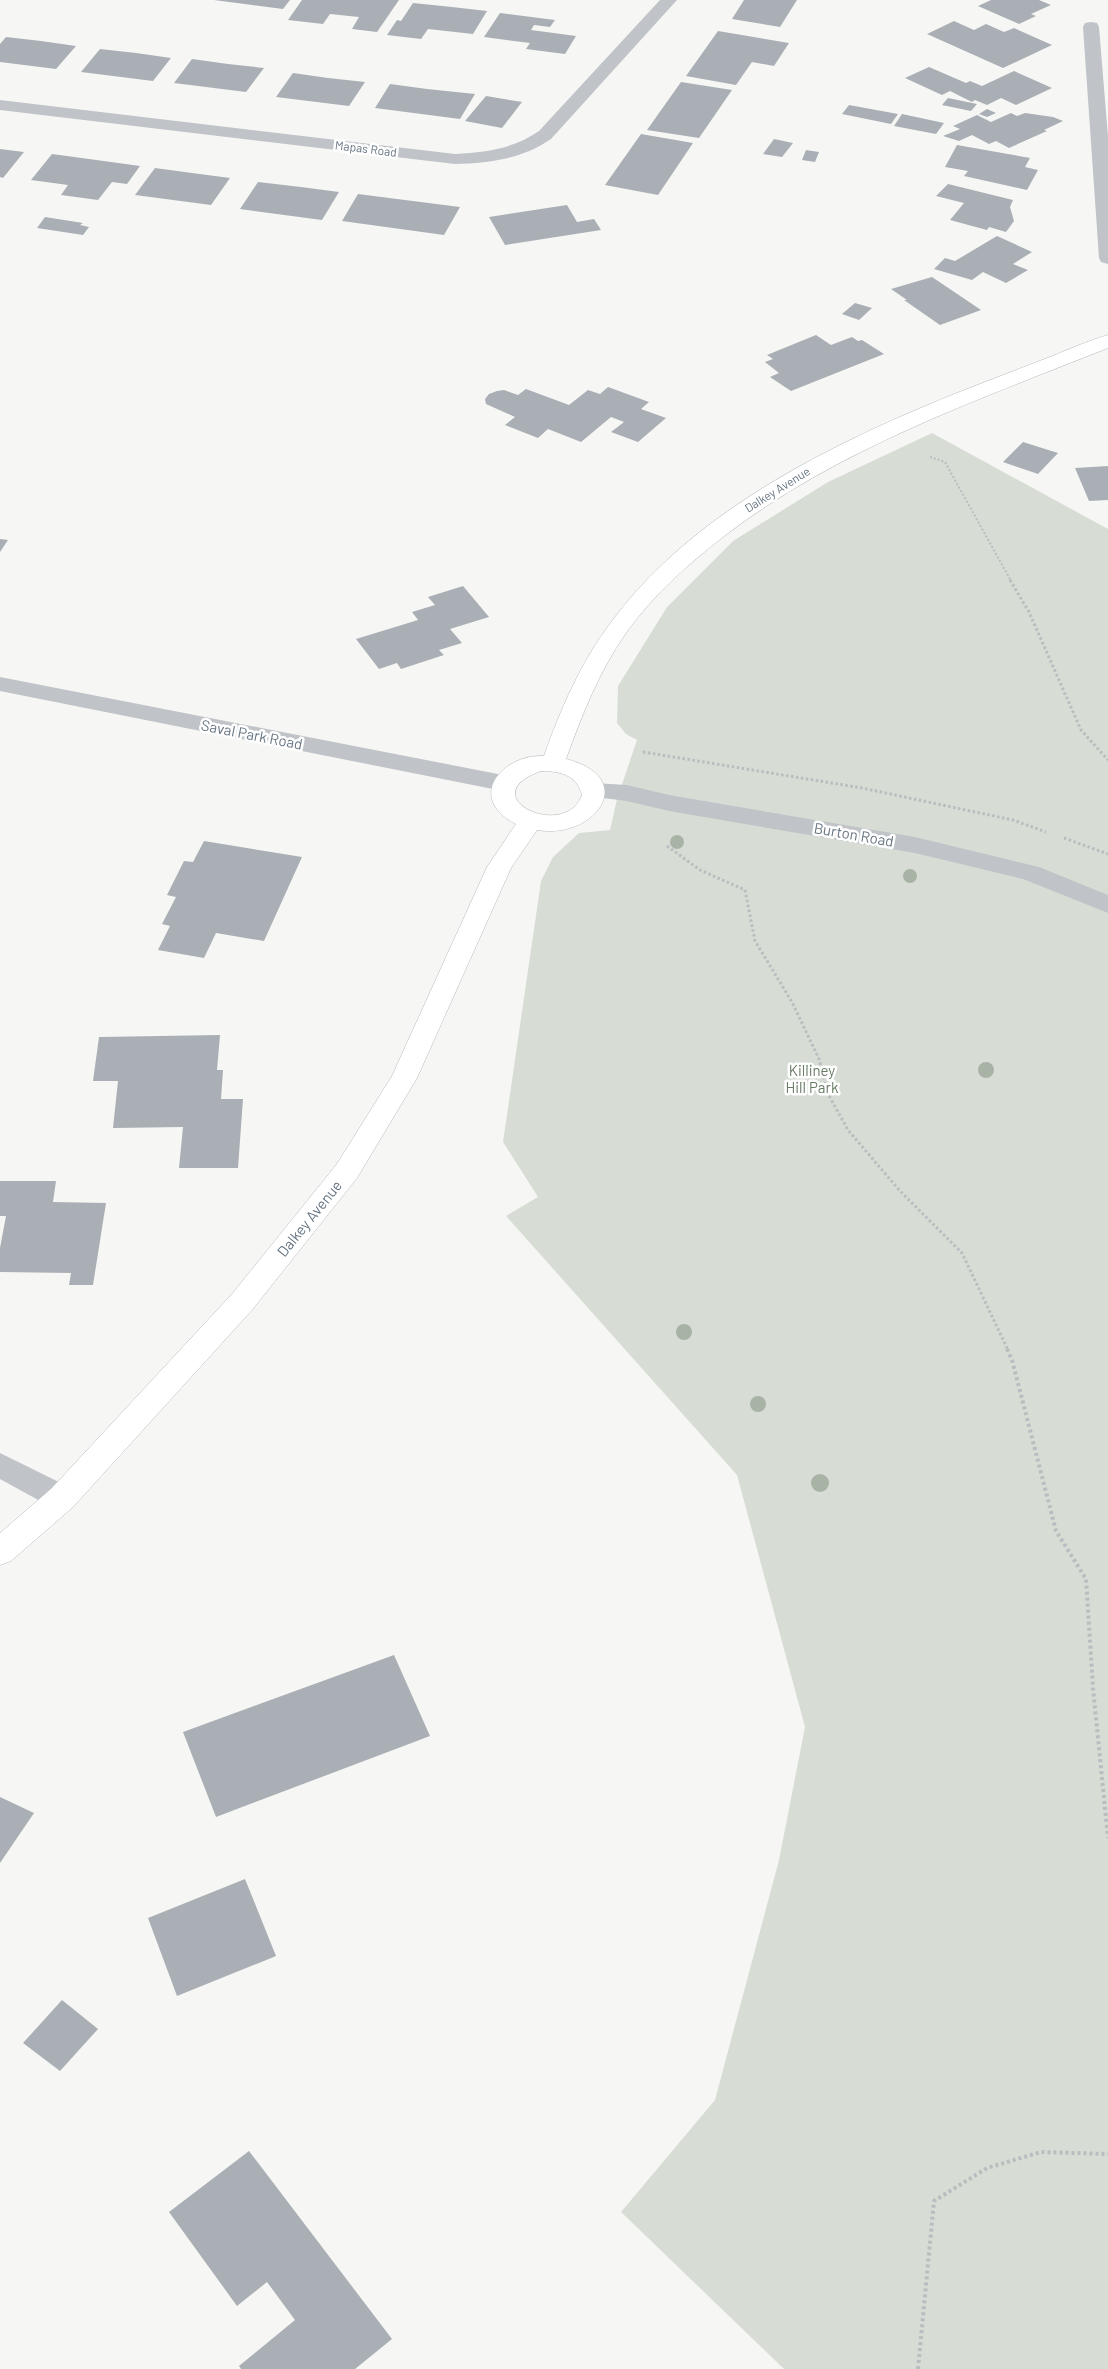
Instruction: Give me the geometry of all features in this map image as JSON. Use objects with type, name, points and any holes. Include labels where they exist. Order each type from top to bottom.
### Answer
[{"type":"street","name":"Mapas Road","points":[[0,105],[455,159],[501,156],[534,144],[545,135],[669,0]]},
{"type":"street","points":[[1091,27],[1108,258]]},
{"type":"street","name":"Dalkey Avenue","points":[[553,763],[577,702],[595,664],[618,628],[644,595],[730,519],[772,490],[873,436],[1108,341]]},
{"type":"street","name":"Saval Park Road","points":[[0,684],[503,783]]},
{"type":"street","points":[[553,763],[580,771],[589,779],[594,791],[592,802],[588,808],[570,820],[552,823],[530,821],[511,812],[503,804],[500,795],[503,783],[518,770],[527,766],[553,763]]},
{"type":"street","name":"Burton Road","points":[[594,791],[627,793],[669,803],[749,814],[915,844],[1030,874],[1108,905]]},
{"type":"street","name":"Dalkey Avenue","points":[[0,1552],[62,1498],[242,1302],[347,1171],[404,1078],[500,868],[530,821]]},
{"type":"street","points":[[0,1464],[62,1498]]},
{"type":"path","points":[[873,436],[945,462],[989,545],[1029,612],[1081,730],[1108,760]]},
{"type":"path","points":[[669,803],[647,831],[700,870],[745,890],[755,941],[792,1002],[819,1058],[828,1094],[848,1130],[900,1191],[962,1252],[1012,1360],[1056,1531],[1086,1579],[1093,1688],[1108,1838]]},
{"type":"path","points":[[918,2369],[934,2201],[987,2168],[1041,2152],[1108,2154]]},
{"type":"green space","name":"Killiney Hill Park","points":[[932,433],[1108,529],[1108,2369],[784,2369],[621,2212],[715,2100],[779,1860],[805,1727],[737,1475],[506,1216],[538,1197],[503,1142],[541,881],[553,857],[579,833],[610,830],[617,799],[637,740],[626,734],[617,723],[618,686],[667,607],[733,541],[828,482]]},
{"type":"building","points":[[214,0],[290,0],[283,9]]},
{"type":"building","points":[[302,0],[399,0],[377,32],[352,29],[359,17],[330,14],[323,24],[288,20]]},
{"type":"building","points":[[744,0],[797,0],[780,27],[732,19]]},
{"type":"building","points":[[991,0],[1039,0],[1051,5],[1031,14],[1036,16],[1019,24],[978,6]]},
{"type":"building","points":[[413,3],[487,11],[473,34],[428,29],[421,39],[387,35],[397,20],[401,21]]},
{"type":"building","points":[[500,13],[555,20],[550,27],[534,25],[531,30],[576,36],[565,54],[526,49],[530,43],[484,37]]},
{"type":"building","points":[[954,21],[974,30],[986,24],[1004,32],[1014,28],[1052,45],[1003,68],[927,34]]},
{"type":"building","points":[[718,31],[789,43],[774,66],[752,62],[736,85],[686,76]]},
{"type":"building","points":[[6,37],[76,46],[56,69],[0,62],[0,44]]},
{"type":"building","points":[[100,49],[171,58],[153,81],[81,72]]},
{"type":"building","points":[[192,59],[264,68],[246,92],[174,83]]},
{"type":"building","points":[[929,67],[966,83],[970,81],[982,86],[1014,71],[1052,88],[1016,105],[1001,98],[987,105],[975,100],[972,102],[950,91],[942,95],[905,78]]},
{"type":"building","points":[[293,73],[365,82],[349,106],[276,97]]},
{"type":"building","points":[[681,82],[732,90],[699,138],[647,130]]},
{"type":"building","points":[[390,84],[475,94],[460,119],[375,108]]},
{"type":"building","points":[[486,96],[522,102],[502,128],[465,121]]},
{"type":"building","points":[[948,98],[977,104],[971,111],[942,105]]},
{"type":"building","points":[[849,105],[898,114],[891,124],[842,114]]},
{"type":"building","points":[[987,109],[996,113],[987,117],[979,114]]},
{"type":"building","points":[[1011,113],[1017,116],[1025,113],[1053,117],[1063,121],[1044,130],[1047,131],[1009,148],[996,141],[989,144],[972,135],[959,141],[943,136],[960,129],[953,126],[977,115],[991,122]]},
{"type":"building","points":[[902,114],[944,123],[936,134],[894,126]]},
{"type":"building","points":[[641,134],[693,143],[658,195],[605,185]]},
{"type":"building","points":[[774,139],[793,143],[782,157],[763,154]]},
{"type":"building","points":[[957,145],[1030,158],[1025,167],[1038,170],[1027,190],[964,176],[968,171],[945,167]]},
{"type":"building","points":[[0,149],[24,152],[3,178],[0,177]]},
{"type":"building","points":[[806,150],[819,152],[815,162],[802,160]]},
{"type":"building","points":[[52,154],[140,166],[127,184],[112,182],[98,200],[61,195],[68,185],[31,180]]},
{"type":"building","points":[[155,168],[230,178],[211,205],[135,195]]},
{"type":"building","points":[[258,182],[339,192],[322,220],[240,209]]},
{"type":"building","points":[[948,184],[1013,200],[1010,207],[1014,221],[1006,232],[989,227],[987,230],[950,220],[964,203],[936,196]]},
{"type":"building","points":[[358,194],[460,207],[444,235],[342,221]]},
{"type":"building","points":[[567,205],[577,222],[594,219],[601,230],[505,245],[489,217]]},
{"type":"building","points":[[45,217],[83,223],[80,225],[89,227],[83,235],[37,228]]},
{"type":"building","points":[[997,236],[1032,252],[1013,264],[1028,270],[1006,283],[983,272],[972,280],[934,269],[945,258],[955,261]]},
{"type":"building","points":[[932,277],[981,310],[940,325],[891,289]]},
{"type":"building","points":[[855,303],[872,308],[859,320],[842,314]]},
{"type":"building","points":[[816,335],[831,345],[852,337],[858,341],[862,340],[884,354],[791,391],[770,377],[779,373],[765,362],[773,359],[767,355]]},
{"type":"building","points":[[608,387],[649,402],[641,409],[666,418],[638,442],[611,432],[624,422],[611,417],[581,442],[548,429],[538,438],[505,425],[515,417],[486,404],[485,399],[489,394],[497,391],[504,390],[518,395],[526,389],[569,405],[588,390],[600,394]]},
{"type":"building","points":[[1023,442],[1058,453],[1038,474],[1003,462]]},
{"type":"building","points":[[1108,466],[1108,500],[1089,501],[1075,468]]},
{"type":"building","points":[[0,539],[8,540],[0,552]]},
{"type":"building","points":[[463,586],[489,617],[450,629],[462,643],[439,650],[444,655],[401,669],[397,663],[379,669],[356,639],[418,620],[412,612],[435,605],[428,597]]},
{"type":"building","points":[[204,841],[302,857],[264,941],[216,933],[204,958],[158,950],[170,926],[162,924],[176,897],[167,895],[184,861],[193,862]]},
{"type":"building","points":[[220,1035],[217,1070],[223,1070],[221,1099],[243,1099],[238,1168],[179,1168],[183,1127],[113,1128],[118,1081],[93,1081],[99,1037]]},
{"type":"building","points":[[0,1181],[56,1181],[53,1202],[106,1203],[93,1285],[69,1285],[71,1273],[0,1272],[0,1248],[6,1216],[0,1216]]},
{"type":"building","points":[[394,1655],[430,1736],[216,1817],[183,1732]]},
{"type":"building","points":[[0,1797],[34,1813],[0,1863]]},
{"type":"building","points":[[245,1879],[276,1956],[177,1996],[148,1918]]},
{"type":"building","points":[[62,2000],[98,2029],[60,2071],[23,2043]]},
{"type":"building","points":[[249,2151],[392,2339],[355,2369],[241,2369],[239,2366],[295,2320],[267,2282],[237,2306],[169,2212]]}]
